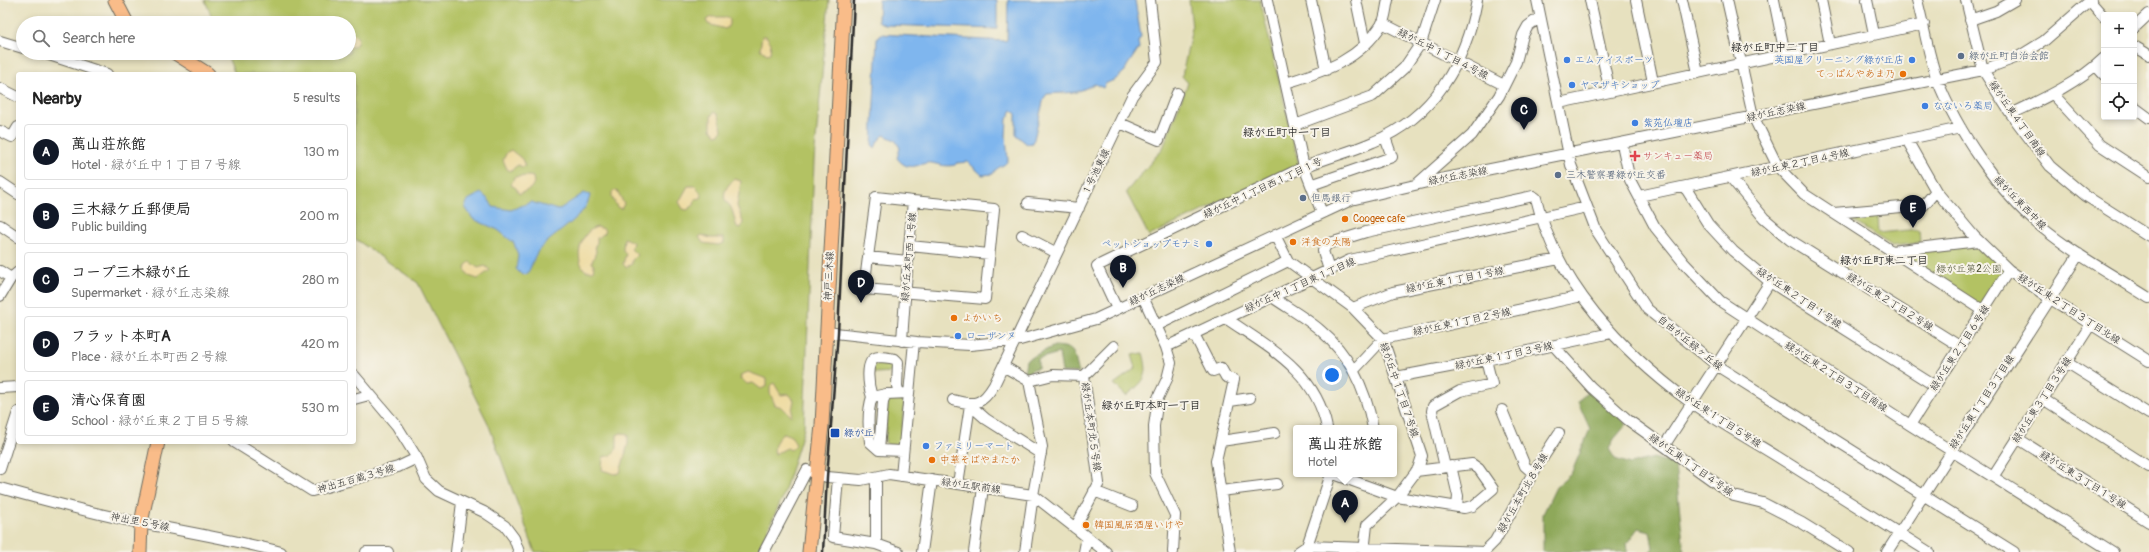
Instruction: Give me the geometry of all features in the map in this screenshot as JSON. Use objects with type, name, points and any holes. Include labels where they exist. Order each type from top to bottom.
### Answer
[{"type":"main road","points":[[115,0],[123,16]]},
{"type":"main road","name":"神戸三木線","points":[[809,552],[817,474],[844,0]]},
{"type":"main road","points":[[186,60],[205,72]]},
{"type":"main road","points":[[140,552],[141,523],[158,444]]},
{"type":"street","name":"１号池東線","points":[[970,405],[987,397],[1132,96],[1157,62],[1150,0]]},
{"type":"street","points":[[1267,0],[1304,167],[1322,213]]},
{"type":"street","points":[[1311,0],[1326,70]]},
{"type":"street","points":[[1356,0],[1365,43]]},
{"type":"street","points":[[1286,83],[1326,70],[1353,56],[1382,23],[1388,0]]},
{"type":"street","points":[[1295,125],[1373,96],[1404,68],[1421,43],[1435,0]]},
{"type":"street","name":"緑が丘中１丁目西１丁目１号","points":[[1117,309],[1097,266],[1304,167],[1386,136],[1411,120],[1439,93],[1459,62],[1473,22],[1477,0]]},
{"type":"street","name":"自由が丘緑ヶ丘線","points":[[1537,0],[1569,155],[1587,207],[1596,230],[1648,309],[1716,365],[2014,552]]},
{"type":"street","points":[[1590,0],[1610,92]]},
{"type":"street","points":[[1636,0],[1654,82]]},
{"type":"street","points":[[1682,0],[1698,73]]},
{"type":"street","points":[[1727,0],[1753,116],[1778,167],[1804,194],[1984,311]]},
{"type":"street","points":[[1774,0],[1785,54]]},
{"type":"street","points":[[1821,0],[1830,44]]},
{"type":"street","points":[[1867,0],[1874,34]]},
{"type":"street","name":"緑が丘東西中線","points":[[1917,0],[1937,79],[1964,136],[1999,183],[2040,226],[2079,254],[2149,298]]},
{"type":"street","name":"緑が丘東４丁目南線","points":[[1966,0],[1983,70],[2011,114],[2050,166],[2086,196],[2149,236]]},
{"type":"street","points":[[1970,20],[1996,11],[2015,0]]},
{"type":"street","name":"緑が丘志染線","points":[[826,332],[902,341],[970,345],[1014,341],[1096,319],[1351,200],[1417,184],[1569,155],[1983,70],[2018,57],[2044,41],[2090,0]]},
{"type":"street","points":[[2090,0],[2101,13]]},
{"type":"street","points":[[2137,25],[2149,14]]},
{"type":"street","points":[[1417,184],[1472,135],[1504,85],[1516,62],[1523,35],[1528,26],[1540,17]]},
{"type":"street","name":"緑が丘中１丁目４号線","points":[[1382,23],[1504,85]]},
{"type":"street","points":[[1558,103],[1924,24]]},
{"type":"street","points":[[0,41],[16,46]]},
{"type":"street","points":[[2137,48],[2149,55]]},
{"type":"street","points":[[64,60],[101,72]]},
{"type":"street","points":[[2011,114],[2053,94],[2096,66],[2101,61]]},
{"type":"street","points":[[2096,66],[2101,72]]},
{"type":"street","points":[[0,88],[16,96]]},
{"type":"street","points":[[1120,123],[1159,140],[1177,94]]},
{"type":"street","points":[[2053,94],[2100,145],[2149,177]]},
{"type":"street","points":[[2137,109],[2149,118]]},
{"type":"street","name":"緑が丘東２丁目４号線","points":[[1639,196],[1961,128]]},
{"type":"street","points":[[0,131],[12,136],[16,129]]},
{"type":"street","points":[[1311,185],[1392,157],[1386,136]]},
{"type":"street","name":"緑が丘東２丁目３丁目北線","points":[[1907,140],[1936,191],[1979,241],[2009,270],[2049,298],[2149,361]]},
{"type":"street","name":"緑が丘東２丁目３丁目南線","points":[[1622,144],[1630,180],[1655,227],[1684,263],[1720,302],[1910,425],[2113,552]]},
{"type":"street","name":"緑が丘東２丁目２号線","points":[[1730,178],[1764,218],[1790,240],[1960,347]]},
{"type":"street","points":[[0,182],[16,193]]},
{"type":"street","name":"緑が丘東２丁目１号線","points":[[1685,187],[1708,224],[1733,251],[1770,282],[1935,386]]},
{"type":"street","points":[[1834,213],[1924,205],[1936,191]]},
{"type":"street","name":"緑が丘東１丁目５号線","points":[[1329,270],[1323,251],[1327,244],[1366,232],[1532,196],[1536,198],[1541,217],[1559,259],[1582,296],[1611,333],[1653,374],[1691,403],[1929,552]]},
{"type":"street","points":[[906,293],[864,289],[876,197],[913,201]]},
{"type":"street","name":"緑が丘本町西１号線","points":[[902,341],[913,201],[994,209],[985,299],[906,293]]},
{"type":"street","points":[[1028,203],[1079,208]]},
{"type":"street","name":"緑が丘中１丁目東１丁目線","points":[[1166,347],[1350,260],[1587,207]]},
{"type":"street","points":[[0,225],[16,236]]},
{"type":"street","points":[[1022,235],[1057,253]]},
{"type":"street","name":"緑が丘中１丁目７号線","points":[[1275,235],[1288,261],[1310,279],[1353,308],[1382,339],[1422,456],[1416,472],[1397,497],[1367,525],[1363,550]]},
{"type":"street","points":[[1891,251],[1979,241]]},
{"type":"street","points":[[910,246],[989,254]]},
{"type":"street","name":"緑が丘東１丁目３丁目線","points":[[1887,552],[2049,298],[2079,254]]},
{"type":"street","points":[[868,257],[908,261]]},
{"type":"street","name":"緑が丘東１丁目１号線","points":[[1353,308],[1393,292],[1559,259]]},
{"type":"street","points":[[1156,326],[1288,261]]},
{"type":"street","name":"緑が丘東２丁目６号線","points":[[1910,425],[2009,270]]},
{"type":"street","points":[[0,271],[14,275],[0,296]]},
{"type":"street","points":[[1664,446],[1770,282]]},
{"type":"street","name":"緑が丘東１丁目２号線","points":[[1382,339],[1582,296]]},
{"type":"street","points":[[1143,297],[1166,347],[1171,363],[1167,379],[1158,398],[1154,426],[1155,473],[1175,515],[1173,552]]},
{"type":"street","points":[[1272,297],[1320,330],[1341,352],[1354,370],[1369,405],[1372,425]]},
{"type":"street","points":[[1227,319],[1280,355],[1306,380],[1324,409],[1327,425]]},
{"type":"street","name":"緑が丘東３丁目３号線","points":[[1993,477],[2091,324]]},
{"type":"street","name":"緑が丘東１丁目３号線","points":[[1396,377],[1486,360],[1611,333]]},
{"type":"street","points":[[1194,334],[1213,371],[1221,368],[1226,377],[1234,380],[1216,461],[1230,552]]},
{"type":"street","points":[[1354,370],[1382,339]]},
{"type":"street","points":[[901,476],[904,393],[914,342]]},
{"type":"street","points":[[1084,376],[1114,346]]},
{"type":"street","name":"緑が丘東１丁目４号線","points":[[1554,346],[1591,387],[1628,420],[1734,496],[1763,503],[1802,523],[1849,552]]},
{"type":"street","points":[[903,451],[879,450],[870,442],[868,428],[872,397],[869,387],[869,367],[872,360],[878,357],[895,359],[898,362],[897,386],[904,393]]},
{"type":"street","points":[[1457,507],[1458,496],[1432,411],[1434,406],[1460,391],[1492,384],[1486,360]]},
{"type":"street","points":[[2066,362],[2149,414]]},
{"type":"street","points":[[1003,366],[1029,381],[1042,447],[1033,495],[1025,552]]},
{"type":"street","name":"緑が丘本町北５号線","points":[[1029,381],[1053,375],[1084,376],[1099,482],[1075,528]]},
{"type":"street","points":[[356,378],[369,395],[397,426],[417,458],[426,479],[439,491],[484,512],[505,526],[514,538],[519,552]]},
{"type":"street","points":[[0,388],[16,387]]},
{"type":"street","points":[[872,397],[886,394],[904,393]]},
{"type":"street","points":[[879,450],[883,401],[886,394]]},
{"type":"street","points":[[356,398],[369,395]]},
{"type":"street","points":[[1230,401],[1250,398]]},
{"type":"street","points":[[2043,399],[2149,467]]},
{"type":"street","points":[[954,400],[970,405],[986,420],[1040,454]]},
{"type":"street","points":[[958,484],[970,405]]},
{"type":"street","points":[[1502,410],[1525,466],[1533,473]]},
{"type":"street","points":[[0,469],[16,418]]},
{"type":"street","points":[[1221,441],[1275,433]]},
{"type":"street","name":"緑が丘本町北８号線","points":[[1485,551],[1495,541],[1533,473],[1559,433]]},
{"type":"street","name":"緑が丘東３丁目１号線","points":[[2017,438],[2149,522]]},
{"type":"street","name":"神出五百蔵３号線","points":[[237,444],[312,491],[398,467],[417,458]]},
{"type":"street","points":[[1341,477],[1397,497],[1464,508],[1473,506],[1493,489],[1479,469],[1472,464],[1416,472]]},
{"type":"street","points":[[764,552],[807,470],[817,474]]},
{"type":"street","name":"緑が丘駅前線","points":[[817,474],[861,480],[889,474],[1033,495]]},
{"type":"street","points":[[876,477],[882,548]]},
{"type":"street","points":[[1307,549],[1332,477]]},
{"type":"street","points":[[838,478],[833,537],[898,552]]},
{"type":"street","points":[[922,552],[932,480]]},
{"type":"street","points":[[1221,491],[1277,484]]},
{"type":"street","name":"神出里５号線","points":[[0,488],[64,506],[141,523],[194,532],[281,552]]},
{"type":"street","points":[[974,552],[983,488]]},
{"type":"street","points":[[1094,491],[1132,506]]},
{"type":"street","points":[[1033,495],[1106,552]]},
{"type":"street","points":[[456,552],[462,502]]},
{"type":"street","points":[[1084,552],[1087,537]]},
{"type":"street","points":[[1298,552],[1307,549],[1485,551]]},
{"type":"street","points":[[366,552],[388,552]]},
{"type":"green space","points":[[205,0],[829,0],[814,161],[804,429],[782,499],[757,552],[535,552],[488,423],[418,283],[356,239],[356,72],[234,72],[229,60],[356,60],[356,16],[211,16]]},
{"type":"green space","points":[[1189,0],[1260,0],[1299,165],[1149,236],[1126,192],[1163,148],[1188,83],[1182,76],[1192,28]]},
{"type":"green space","points":[[1878,215],[1879,233],[1919,229],[1920,243],[1892,246],[1853,221],[1853,217]]},
{"type":"green space","name":"緑が丘第2公園","points":[[1979,241],[2009,270],[1984,311],[1891,251]]},
{"type":"green space","points":[[1054,346],[1067,348],[1073,352],[1079,373],[1062,372],[1059,353],[1038,359],[1038,368],[1033,369],[1028,374],[1024,373],[1026,360]]},
{"type":"green space","points":[[1143,353],[1146,368],[1144,378],[1126,396],[1114,384],[1136,368],[1132,355]]},
{"type":"green space","points":[[879,360],[893,363],[893,372],[875,373],[873,368]]},
{"type":"green space","points":[[1589,389],[1627,424],[1614,439],[1609,449],[1615,459],[1630,464],[1654,458],[1675,465],[1684,552],[1649,552],[1653,548],[1650,531],[1638,528],[1627,543],[1628,552],[1543,552],[1543,514],[1556,487],[1571,474],[1590,429],[1578,402]]},
{"type":"green space","points":[[891,398],[901,398],[904,402],[901,440],[894,447],[889,446],[885,442],[888,401]]},
{"type":"sand","points":[[711,17],[728,17],[730,20],[728,27],[725,29],[708,24],[706,20]]},
{"type":"sand","points":[[762,36],[766,36],[771,43],[770,53],[767,54],[760,49]]},
{"type":"sand","points":[[714,112],[719,115],[722,130],[720,134],[716,135],[711,129],[711,116]]},
{"type":"sand","points":[[511,150],[522,159],[525,166],[522,167],[518,165],[510,171],[507,169],[503,160],[507,152]]},
{"type":"sand","points":[[514,177],[533,177],[534,184],[530,189],[519,194],[516,188],[511,185]]},
{"type":"sand","points":[[734,179],[741,181],[737,206],[743,222],[741,228],[737,227],[731,208],[726,202],[724,195],[726,189]]},
{"type":"sand","points":[[688,186],[696,186],[702,196],[701,198],[695,199],[694,205],[687,210],[683,209],[679,202]]},
{"type":"sand","points":[[617,190],[624,204],[621,209],[617,207],[612,197],[612,192]]},
{"type":"sand","points":[[597,227],[604,229],[605,233],[597,238],[597,243],[595,245],[596,252],[592,262],[594,266],[593,271],[586,271],[580,260],[580,246],[586,234]]},
{"type":"sand","points":[[702,235],[710,238],[724,238],[724,243],[718,245],[703,243],[699,237]]},
{"type":"sand","points":[[624,238],[633,242],[631,249],[637,255],[632,260],[632,264],[626,267],[623,264],[626,254],[623,250]]},
{"type":"sand","points":[[470,262],[478,268],[485,266],[490,270],[478,279],[469,276],[465,269],[466,265]]},
{"type":"sand","points":[[748,372],[767,379],[767,386],[761,389],[753,383],[747,384],[742,379],[740,380],[741,375]]},
{"type":"sand","points":[[774,383],[781,395],[789,394],[794,400],[791,416],[782,407],[775,405],[770,393],[770,387]]},
{"type":"sand","points":[[621,433],[628,434],[628,444],[620,473],[615,474],[602,470],[603,457],[612,455],[617,448],[617,435]]},
{"type":"sand","points":[[785,433],[792,437],[796,445],[791,450],[787,448],[775,454],[774,448],[776,442],[780,436]]},
{"type":"water","points":[[879,0],[997,0],[997,27],[996,29],[885,25],[878,21]]},
{"type":"water","points":[[1008,0],[1135,0],[1141,37],[1138,42],[1139,48],[1125,71],[1116,79],[1105,84],[1103,88],[1095,84],[1077,92],[1047,94],[1044,98],[1033,143],[1027,144],[1016,135],[1016,114],[1012,110],[1007,119],[1006,137],[1008,160],[1005,164],[996,169],[993,174],[982,175],[968,162],[957,163],[949,166],[928,163],[911,167],[906,166],[897,158],[900,148],[895,140],[884,135],[878,141],[875,148],[872,145],[877,38],[880,34],[1004,41],[1007,40]]},
{"type":"water","points":[[481,193],[489,200],[493,207],[511,210],[531,202],[558,210],[584,193],[590,195],[583,211],[538,251],[527,274],[522,275],[516,269],[518,256],[514,243],[498,230],[473,219],[465,207],[468,200]]},
{"type":"railway","points":[[823,552],[838,333],[854,0]]},
{"type":"place","name":"緑が丘町自治会館","points":[[1961,56]]},
{"type":"place","name":"エムアイスポーツ","points":[[1567,60]]},
{"type":"place","name":"英国屋クリーニング緑が丘店","points":[[1912,60]]},
{"type":"place","name":"てっぱんやあま乃","points":[[1903,74]]},
{"type":"place","name":"ヤマザキショップ","points":[[1572,85]]},
{"type":"place","name":"なないろ薬局","points":[[1925,106]]},
{"type":"place","name":"紫苑仏壇店","points":[[1635,123]]},
{"type":"place","name":"コープ三木緑が丘","points":[[1524,130]]},
{"type":"place","name":"サンキュー薬局","points":[[1635,156]]},
{"type":"place","name":"三木警察署緑が丘交番","points":[[1558,175]]},
{"type":"place","name":"但馬銀行","points":[[1303,198]]},
{"type":"place","name":"Coogee cafe","points":[[1345,219]]},
{"type":"place","name":"清心保育園","points":[[1913,228]]},
{"type":"place","name":"洋食の太陽","points":[[1293,242]]},
{"type":"place","name":"ペットショップモナミ","points":[[1209,244]]},
{"type":"place","name":"三木緑ケ丘郵便局","points":[[1123,288]]},
{"type":"place","name":"フラット本町A","points":[[861,303]]},
{"type":"place","name":"よかいち","points":[[954,318]]},
{"type":"place","name":"ローザンヌ","points":[[958,336]]},
{"type":"place","name":"緑が丘","points":[[835,433]]},
{"type":"place","name":"ファミリーマート","points":[[926,446]]},
{"type":"place","name":"中華そばやまたか","points":[[932,460]]},
{"type":"place","name":"萬山荘旅館","points":[[1345,523]]},
{"type":"place","name":"韓国風居酒屋いけや","points":[[1086,525]]},
{"type":"district","name":"緑が丘町中二丁目","points":[[1775,47]]},
{"type":"district","name":"緑が丘町中一丁目","points":[[1287,132]]},
{"type":"district","name":"緑が丘町東二丁目","points":[[1884,260]]},
{"type":"district","name":"緑が丘町本町一丁目","points":[[1151,405]]}]
